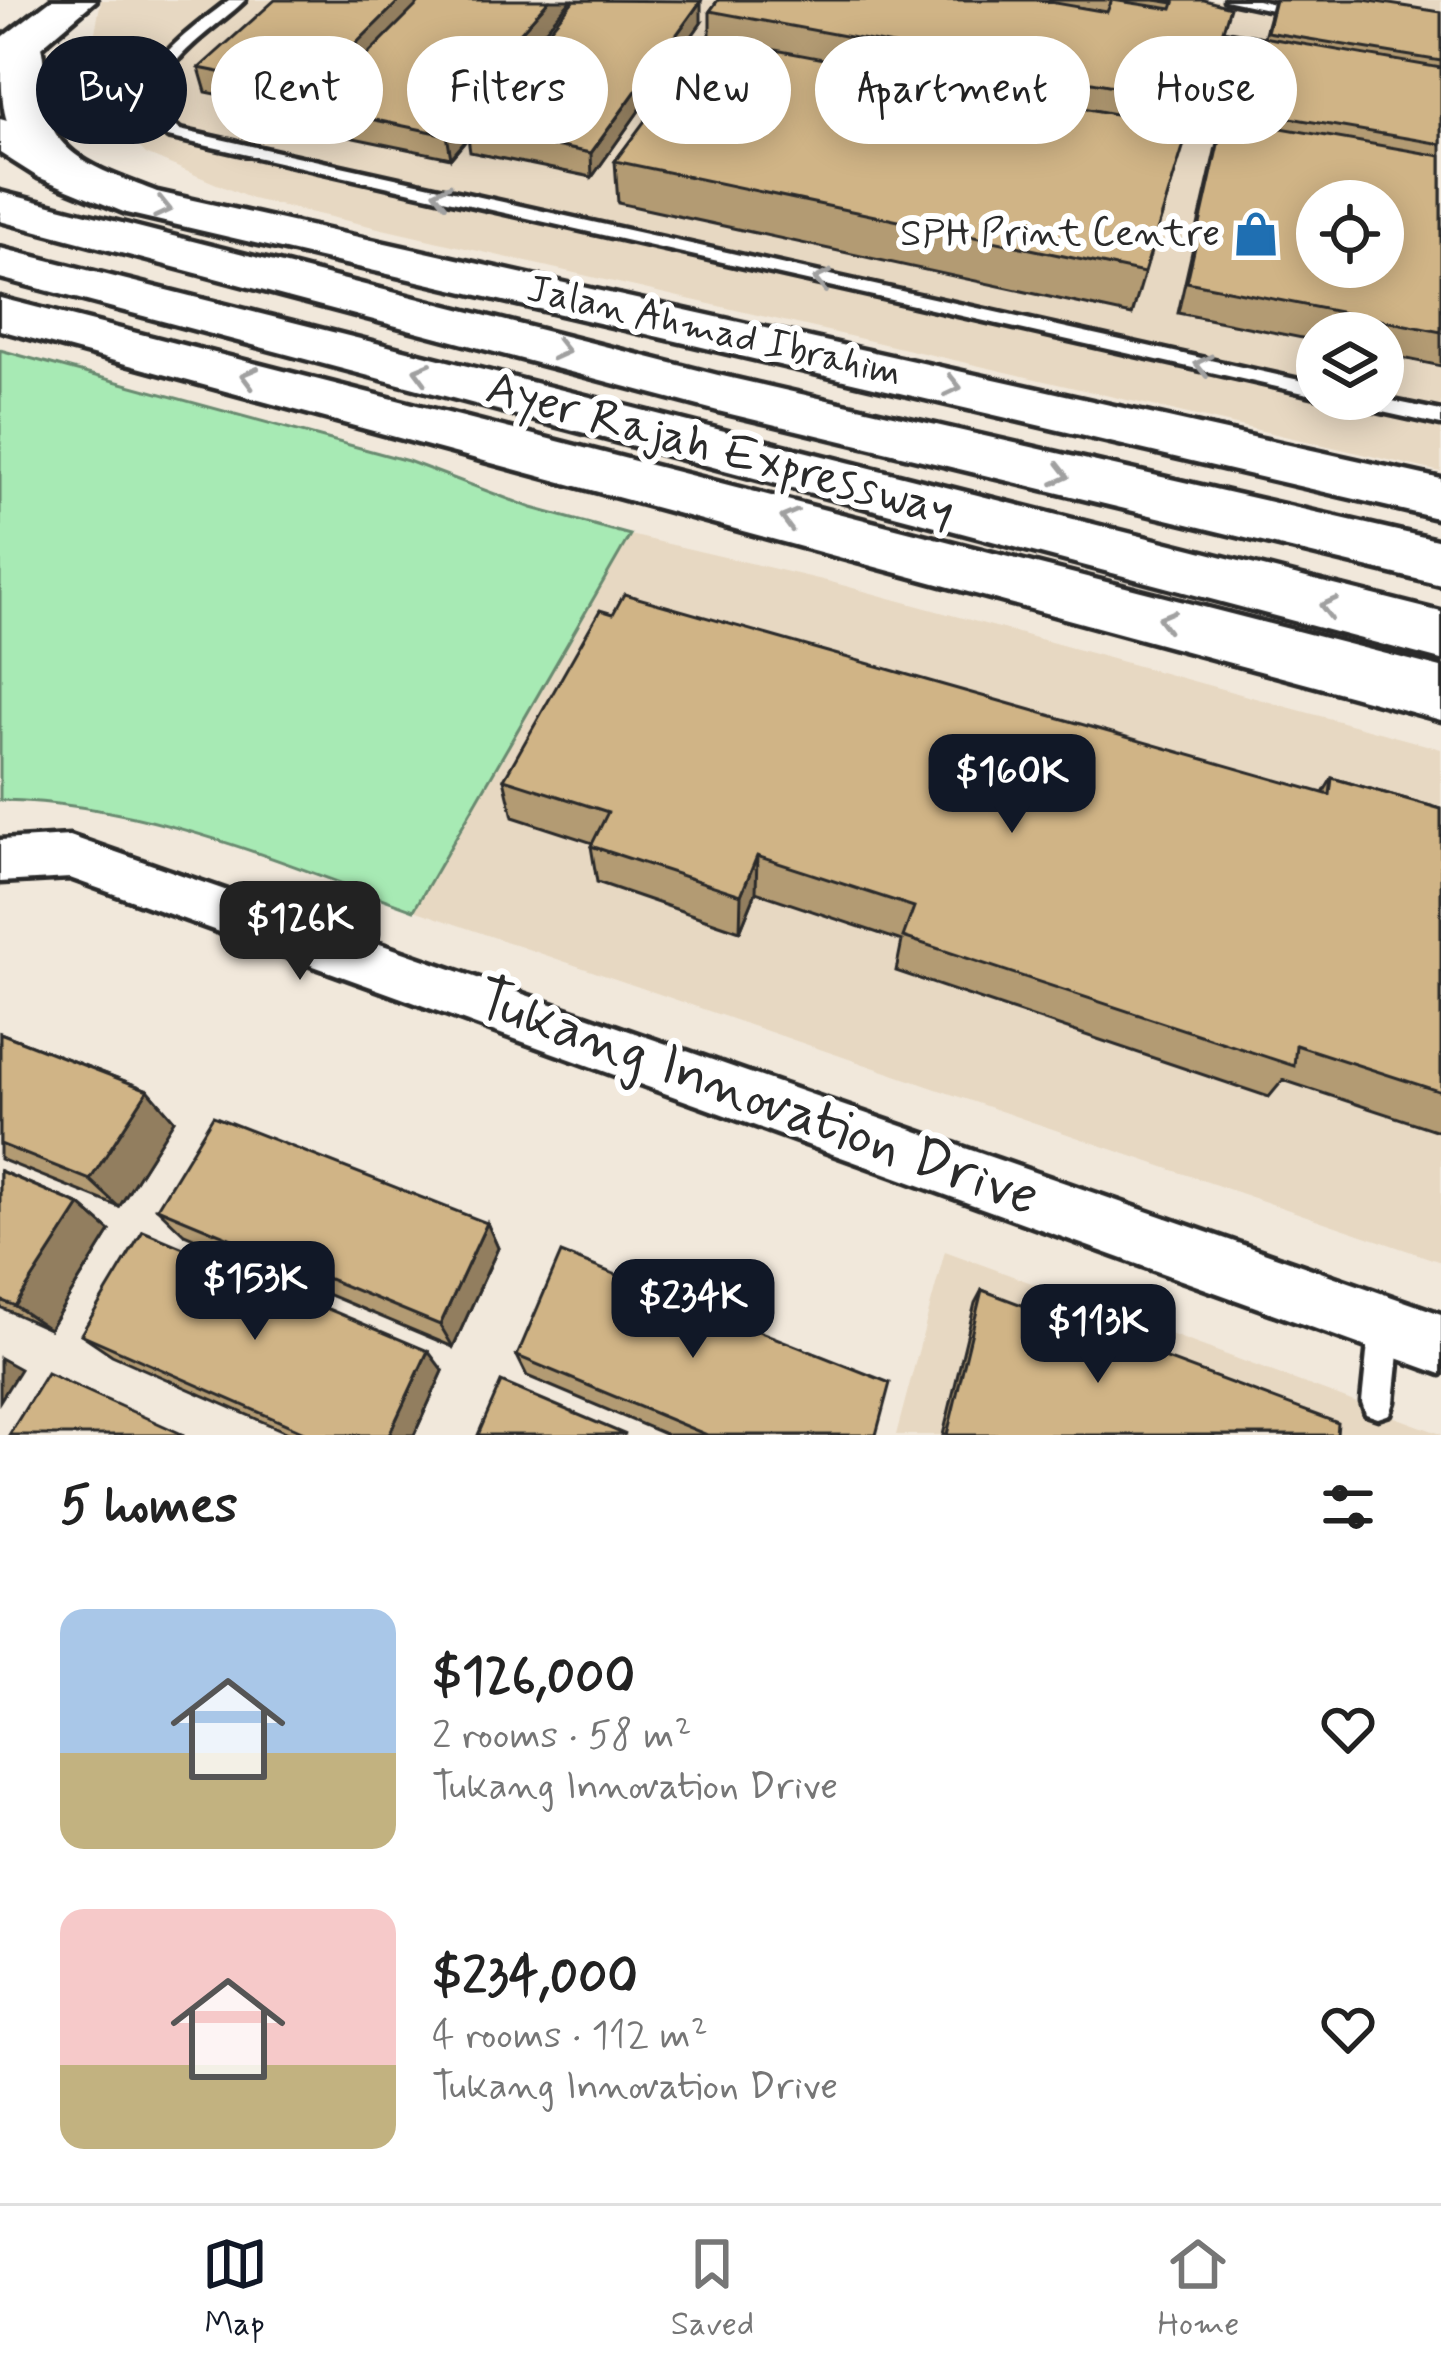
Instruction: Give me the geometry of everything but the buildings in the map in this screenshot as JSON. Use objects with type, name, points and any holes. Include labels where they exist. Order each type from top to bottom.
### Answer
[{"type":"main road","points":[[54,167],[22,108],[10,24],[76,0]]},
{"type":"main road","name":"Jalan Ahmad Ibrahim","points":[[0,133],[54,167],[143,203],[1441,499]]},
{"type":"main road","name":"Ayer Rajah Expressway","points":[[0,206],[242,271],[1172,502],[1441,563]]},
{"type":"main road","name":"Ayer Rajah Expressway","points":[[0,263],[1441,636]]},
{"type":"main road","points":[[0,314],[1441,694]]},
{"type":"street","name":"Tukang Innovation Drive","points":[[0,861],[70,857],[1414,1334]]},
{"type":"lane","points":[[238,0],[178,51],[153,83],[149,97],[154,116],[174,134],[1296,386]]},
{"type":"lane","points":[[1232,0],[1325,16]]},
{"type":"lane","points":[[1404,410],[1441,418]]},
{"type":"lane","points":[[1378,1402],[1414,1334]]},
{"type":"shaded area","points":[[101,0],[1441,0],[1441,472],[252,199],[146,154],[136,144],[187,144],[187,36],[94,36]]},
{"type":"shaded area","points":[[630,535],[831,582],[1441,749],[1441,1262],[414,910]]},
{"type":"shaded area","points":[[945,1251],[1441,1434],[1441,1435],[896,1435]]},
{"type":"green space","points":[[0,350],[408,461],[532,508],[630,535],[414,910],[160,823],[55,804],[0,800]]},
{"type":"place","name":"SPH Print Centre","points":[[1256,234]]}]
